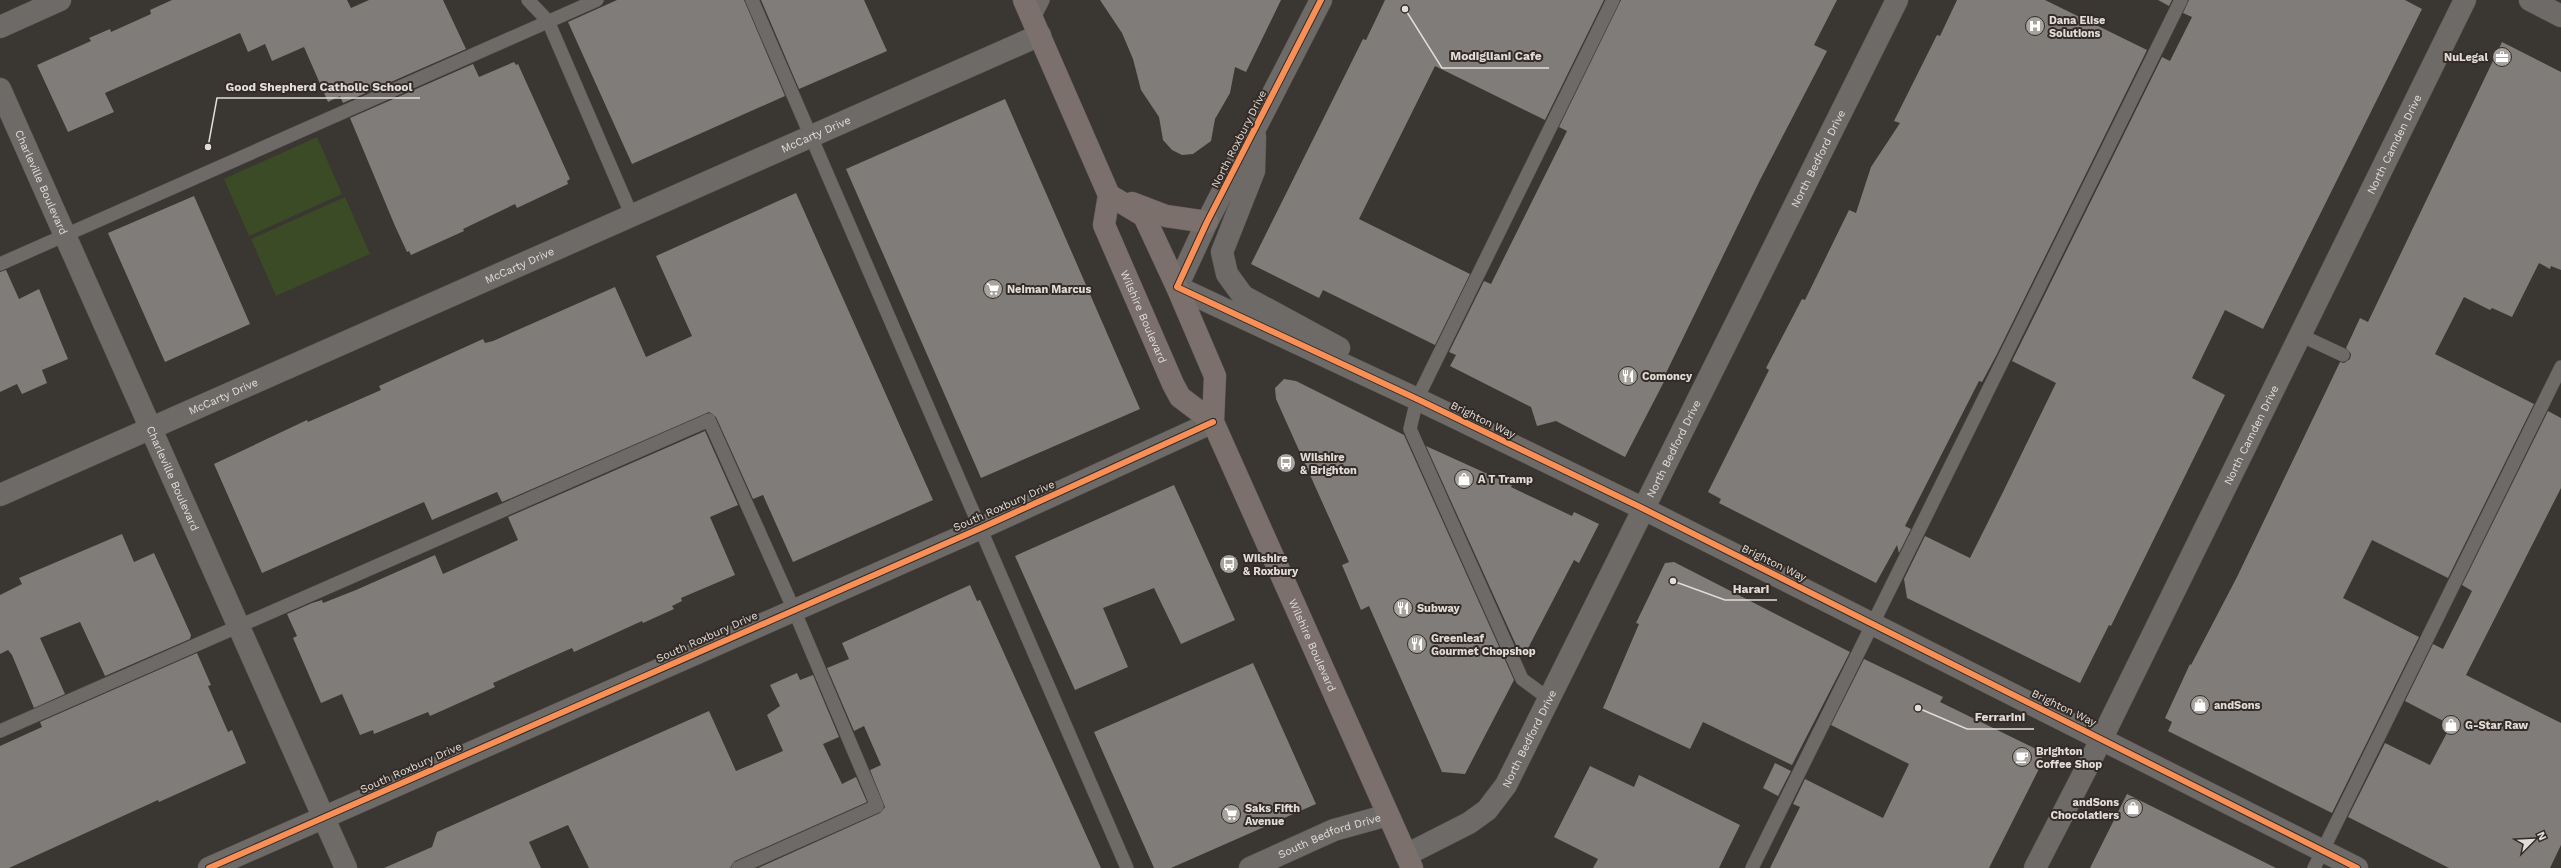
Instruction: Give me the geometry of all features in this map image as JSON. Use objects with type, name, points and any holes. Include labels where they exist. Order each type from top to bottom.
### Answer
[{"type":"main road","points":[[1024,0],[1109,195],[1166,216],[1207,222]]},
{"type":"main road","name":"Wilshire Boulevard","points":[[1213,422],[1180,397],[1173,384],[1104,225],[1109,195],[1144,216],[1177,287],[1215,376],[1213,422],[1409,862]]},
{"type":"street","points":[[0,27],[60,0]]},
{"type":"street","name":"North Roxbury Drive","points":[[1177,287],[1207,222],[1321,0]]},
{"type":"street","name":"North Bedford Drive","points":[[1409,862],[1461,829],[1487,810],[1506,785],[1642,508],[1897,0]]},
{"type":"street","name":"North Camden Drive","points":[[2035,868],[2102,738],[2465,0]]},
{"type":"street","points":[[2530,0],[2561,16]]},
{"type":"street","name":"McCarty Drive","points":[[0,496],[811,137],[1036,28]]},
{"type":"street","name":"Charleville Boulevard","points":[[0,89],[346,868]]},
{"type":"street","points":[[1255,129],[1254,171],[1222,252],[1227,274],[1243,296],[1399,378],[1414,398]]},
{"type":"street","name":"Brighton Way","points":[[1177,287],[1414,398],[1642,508],[1873,623],[2102,738],[2319,859],[2357,868]]},
{"type":"street","name":"South Roxbury Drive","points":[[209,868],[981,528],[1213,422]]},
{"type":"street","name":"South Bedford Drive","points":[[1250,868],[1334,830],[1388,815]]},
{"type":"lane","points":[[528,0],[548,22],[632,216]]},
{"type":"lane","points":[[0,264],[597,0]]},
{"type":"lane","points":[[752,0],[1127,868]]},
{"type":"lane","points":[[1036,28],[1043,0]]},
{"type":"lane","points":[[1549,699],[1522,679],[1410,428],[1414,398],[1613,0]]},
{"type":"lane","points":[[1752,868],[2181,0]]},
{"type":"lane","points":[[2300,335],[2343,355]]},
{"type":"lane","points":[[2319,859],[2335,823],[2561,367]]},
{"type":"lane","points":[[0,730],[709,420],[794,610],[876,806],[738,868]]},
{"type":"green space","points":[[317,137],[342,194],[249,236],[224,179]]},
{"type":"green space","points":[[345,197],[370,254],[276,296],[251,239]]},
{"type":"building","points":[[172,0],[347,0],[351,8],[369,0],[443,0],[466,49],[343,103],[340,96],[328,102],[304,47],[272,61],[265,44],[248,52],[240,33],[105,93],[114,112],[68,132],[37,65],[91,41],[89,38],[110,29],[111,32],[151,14],[150,10]]},
{"type":"building","points":[[617,0],[744,0],[785,96],[632,164],[568,22]]},
{"type":"building","points":[[761,0],[864,0],[887,51],[799,89]]},
{"type":"building","points":[[1100,0],[1281,0],[1246,72],[1235,67],[1230,93],[1215,119],[1211,141],[1193,154],[1182,155],[1172,150],[1163,140],[1159,117],[1141,90],[1133,59],[1122,33]]},
{"type":"building","points":[[1385,0],[1604,0],[1545,120],[1435,66],[1359,219],[1470,274],[1435,345],[1323,290],[1319,298],[1251,264],[1363,39],[1366,40]]},
{"type":"building","points":[[1621,0],[1837,0],[1814,45],[1827,51],[1760,180],[1666,373],[1668,374],[1625,457],[1556,421],[1537,426],[1531,407],[1450,366],[1456,355],[1449,352],[1484,281],[1491,284],[1567,131],[1559,127]]},
{"type":"building","points":[[1957,0],[2045,0],[2147,50],[1997,354],[1982,382],[1979,381],[1905,526],[1911,529],[1899,553],[1897,545],[1876,583],[1719,503],[1721,499],[1708,492],[1769,370],[1766,368],[1802,299],[1805,300],[1849,210],[1856,213],[1871,167],[1900,123],[1894,121],[1937,35],[1940,36]]},
{"type":"building","points":[[2158,0],[2172,0],[2169,6]]},
{"type":"building","points":[[2189,0],[2405,0],[2422,9],[2263,329],[2225,310],[2192,378],[2225,395],[2111,626],[2109,625],[2080,683],[1907,598],[1904,579],[1925,536],[1970,558],[2003,492],[2056,383],[2012,361],[2162,57],[2170,61],[2192,17],[2183,13]]},
{"type":"building","points":[[2502,42],[2561,72],[2561,270],[2551,266],[2550,269],[2539,263],[2512,317],[2492,308],[2490,310],[2464,297],[2435,354],[2534,404],[2448,578],[2372,540],[2343,598],[2419,637],[2332,813],[2168,731],[2172,722],[2165,718],[2190,664],[2191,665],[2237,577],[2340,362],[2344,363],[2350,359],[2351,354],[2346,348],[2360,318],[2368,322]]},
{"type":"building","points":[[514,62],[516,65],[518,64],[570,179],[567,181],[568,184],[517,208],[515,204],[463,229],[464,231],[411,255],[409,251],[407,252],[395,226],[350,118],[473,64],[479,77]]},
{"type":"building","name":"Neiman Marcus","points":[[1005,99],[1140,409],[981,478],[846,169]]},
{"type":"building","points":[[796,193],[933,500],[793,562],[763,495],[753,499],[716,417],[709,412],[502,502],[497,492],[432,520],[424,502],[262,573],[214,464],[307,420],[308,422],[381,390],[379,386],[483,339],[485,343],[493,341],[615,287],[646,357],[692,336],[656,256]]},
{"type":"building","points":[[194,196],[250,324],[165,362],[108,233]]},
{"type":"building","points":[[6,270],[19,299],[39,289],[68,359],[42,370],[47,383],[22,394],[17,384],[0,392],[0,272]]},
{"type":"building","points":[[1284,379],[1296,381],[1404,435],[1514,680],[1465,774],[1442,772],[1369,606],[1361,610],[1342,565],[1349,562],[1276,399],[1275,388]]},
{"type":"building","points":[[2548,411],[2561,418],[2561,488],[2466,675],[2561,723],[2561,845],[2550,868],[2449,868],[2348,817],[2385,743],[2430,765],[2451,725],[2405,701],[2433,644],[2443,649],[2472,591],[2462,585]]},
{"type":"building","points":[[705,431],[738,505],[710,517],[735,575],[681,598],[682,601],[672,606],[674,609],[643,623],[642,621],[574,652],[572,648],[493,683],[495,687],[430,716],[428,712],[374,734],[373,730],[360,735],[342,694],[321,703],[293,638],[297,636],[287,614],[312,603],[322,600],[323,603],[356,590],[435,555],[443,574],[518,540],[508,517]]},
{"type":"building","points":[[1426,446],[1512,485],[1511,487],[1572,516],[1574,512],[1599,524],[1579,563],[1574,560],[1525,654],[1521,656]]},
{"type":"building","points":[[1174,485],[1235,620],[1181,644],[1154,588],[1103,608],[1128,667],[1075,690],[1015,556]]},
{"type":"building","points":[[122,534],[134,562],[154,553],[191,635],[190,639],[105,676],[80,622],[40,638],[65,694],[34,708],[12,655],[8,650],[0,654],[0,595],[22,584],[19,578]]},
{"type":"building","points":[[1674,562],[1850,652],[1792,765],[1703,722],[1690,749],[1603,708],[1639,624],[1636,623],[1665,563]]},
{"type":"building","points":[[970,585],[977,601],[980,600],[1101,868],[758,868],[880,813],[885,807],[870,770],[881,765],[864,726],[854,731],[827,668],[849,659],[842,643]]},
{"type":"building","points":[[197,653],[211,685],[208,686],[228,732],[232,730],[246,763],[159,802],[158,800],[9,868],[0,868],[0,746],[42,727],[40,722]]},
{"type":"building","points":[[1864,659],[1943,697],[1940,702],[2040,751],[2043,761],[1989,868],[1770,868],[1800,807],[1793,804],[1805,779],[1883,818],[1909,764],[1831,725]]},
{"type":"building","points":[[1253,663],[1316,804],[1171,868],[1154,868],[1094,732]]},
{"type":"building","points":[[797,673],[800,680],[813,675],[839,737],[823,744],[842,784],[856,777],[867,802],[735,861],[730,868],[589,868],[568,825],[529,842],[541,868],[384,868],[432,847],[437,832],[709,711],[736,771],[783,751],[767,715],[780,706],[770,685]]},
{"type":"building","points":[[1775,763],[1791,771],[1778,796],[1763,788]]},
{"type":"building","points":[[1590,766],[1634,787],[1639,775],[1740,825],[1719,868],[1593,868],[1598,859],[1554,837]]},
{"type":"building","points":[[2127,794],[2276,868],[2090,868]]},
{"type":"cycle path","points":[[1321,0],[1207,222],[1177,287],[1417,399],[1642,508],[2357,868]]},
{"type":"cycle path","points":[[209,868],[981,528],[1213,422]]},
{"type":"place","name":"Modigliani Cafe","points":[[1405,9]]},
{"type":"place","name":"Dana Elise Solutions","points":[[2035,26]]},
{"type":"place","name":"NuLegal","points":[[2502,57]]},
{"type":"place","name":"Good Shepherd Catholic School","points":[[208,147]]},
{"type":"place","name":"Neiman Marcus","points":[[993,289]]},
{"type":"place","name":"Comoncy","points":[[1628,376]]},
{"type":"place","name":"Wilshire & Brighton","points":[[1286,463]]},
{"type":"place","name":"A T Tramp","points":[[1464,479]]},
{"type":"place","name":"Wilshire & Roxbury","points":[[1229,564]]},
{"type":"place","name":"Harari","points":[[1673,581]]},
{"type":"place","name":"Subway","points":[[1403,608]]},
{"type":"place","name":"Greenleaf Gourmet Chopshop","points":[[1417,644]]},
{"type":"place","name":"andSons","points":[[2200,705]]},
{"type":"place","name":"Ferrarini","points":[[1918,708]]},
{"type":"place","name":"G-Star Raw","points":[[2451,725]]},
{"type":"place","name":"Brighton Coffee Shop","points":[[2022,757]]},
{"type":"place","name":"andSons Chocolatiers","points":[[2133,808]]},
{"type":"place","name":"Saks Fifth Avenue","points":[[1231,814]]}]
